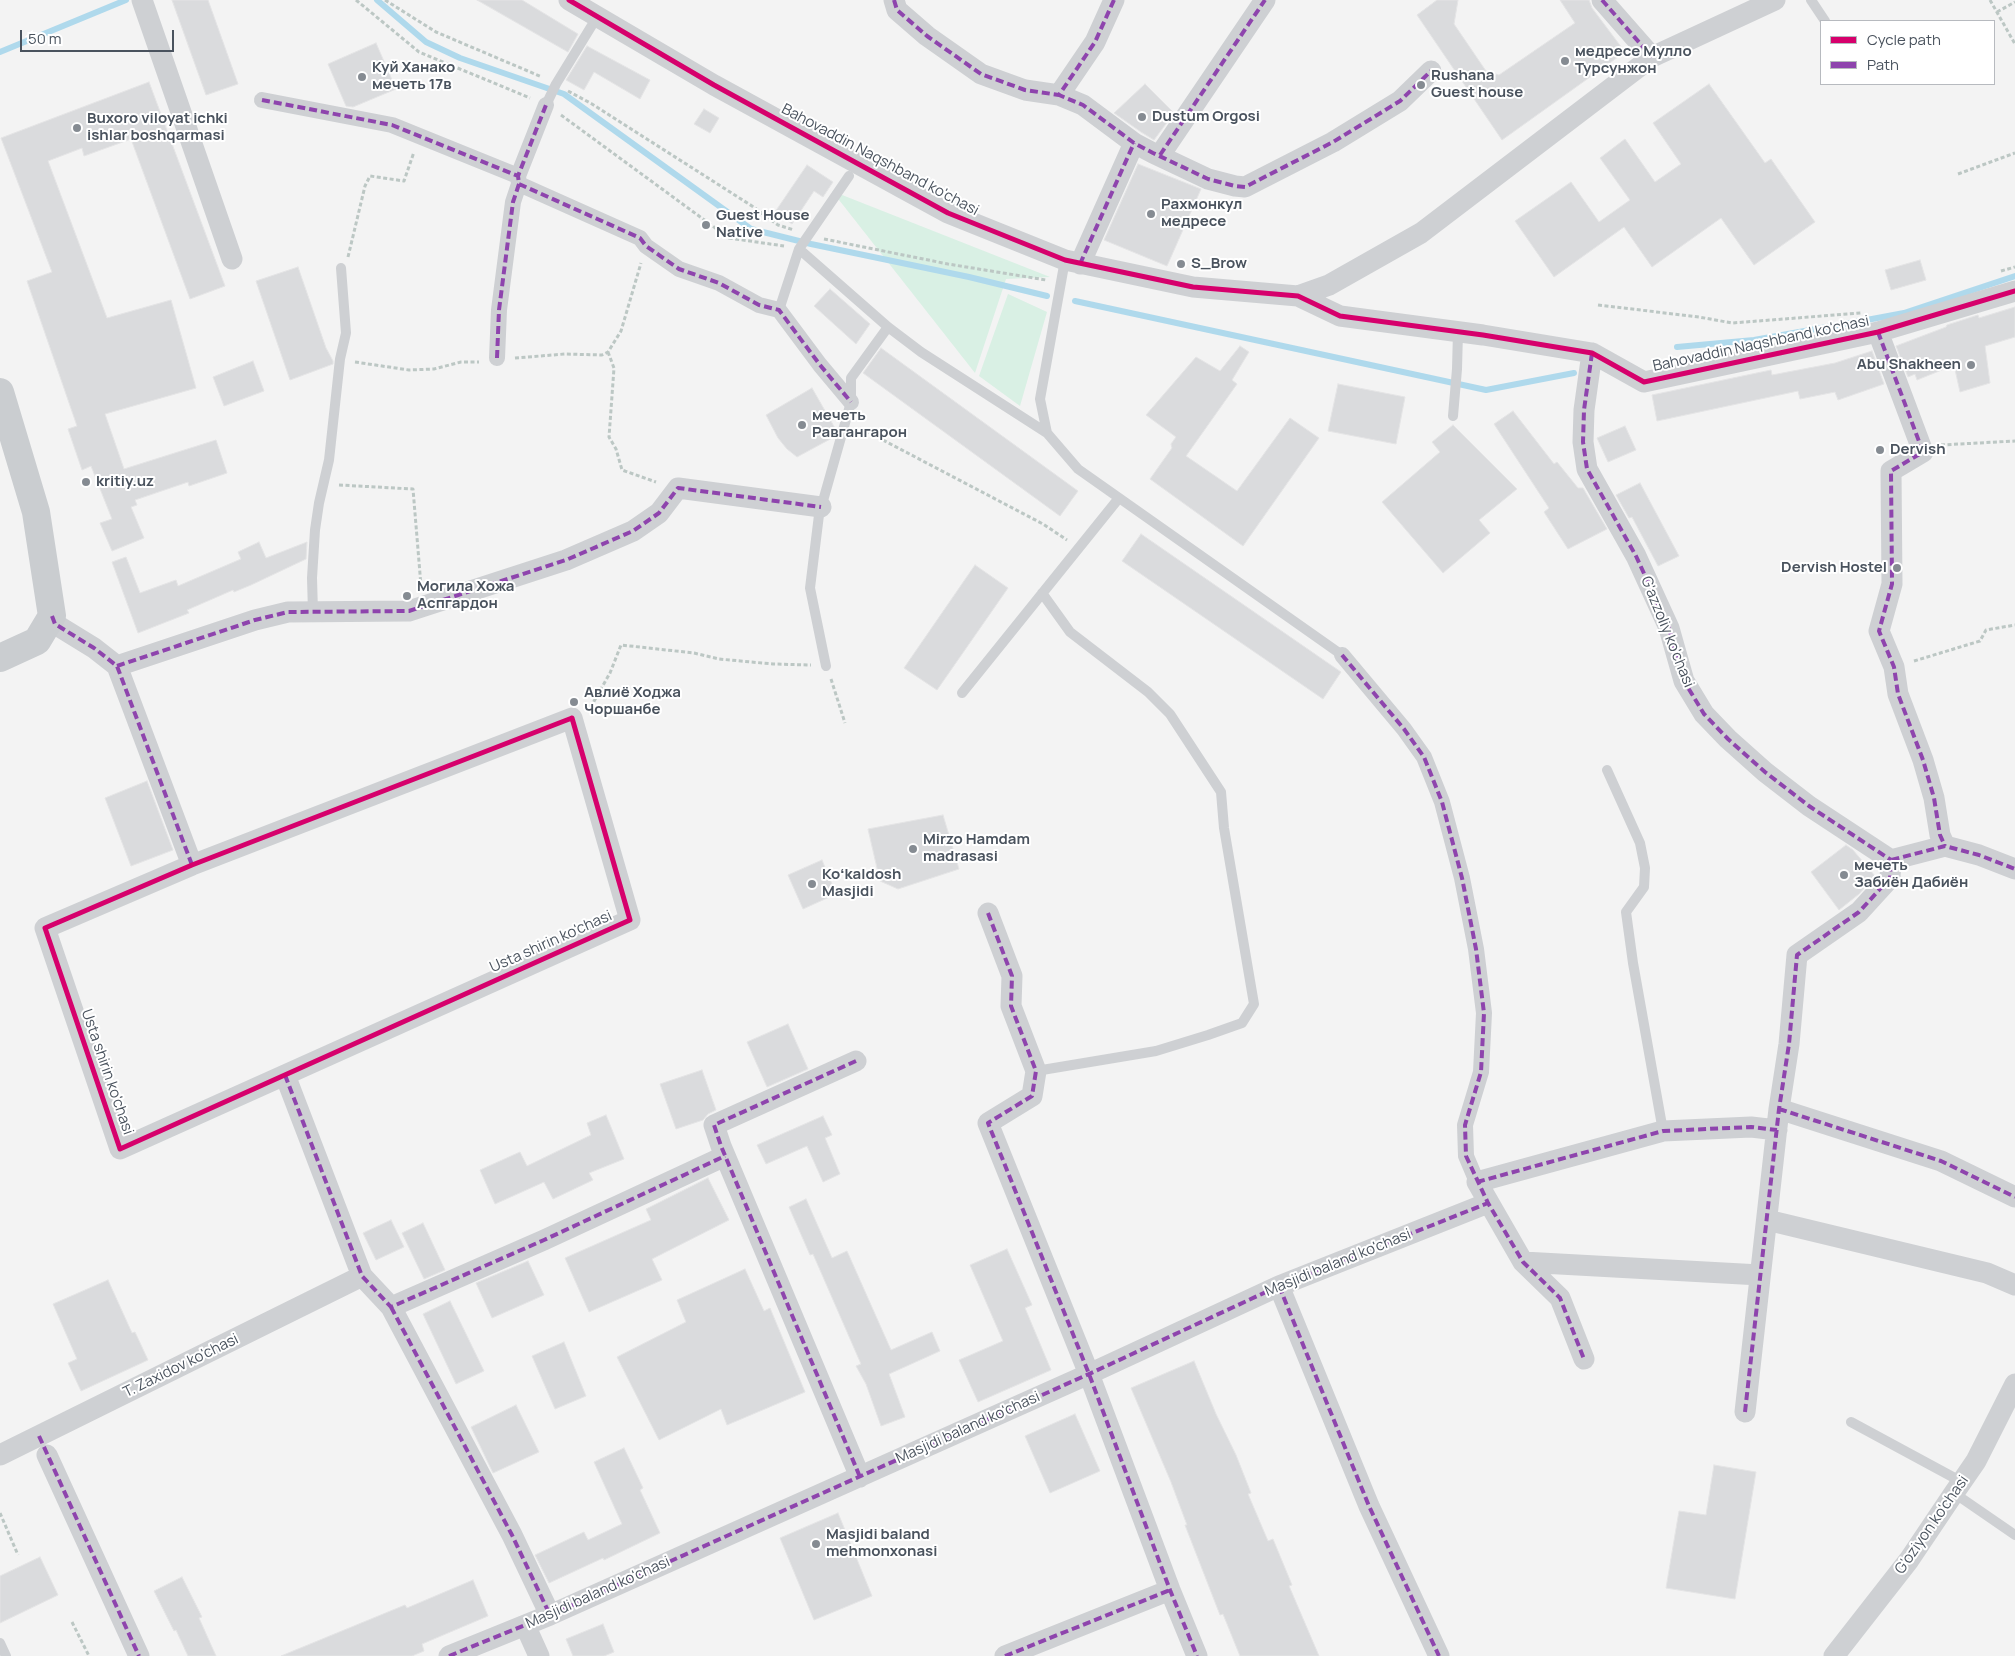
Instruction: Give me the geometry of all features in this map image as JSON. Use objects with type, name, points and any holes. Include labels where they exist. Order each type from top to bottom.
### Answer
[{"type":"main road","points":[[0,392],[36,512],[52,616],[37,641],[0,658]]},
{"type":"street","points":[[142,0],[232,258]]},
{"type":"street","name":"Bahovaddin Naqshband ko'chasi","points":[[569,0],[714,85],[948,213],[1069,267],[1193,287],[1298,296],[1340,316],[1592,353],[1644,382],[1878,332],[2015,292]]},
{"type":"street","points":[[894,0],[897,10],[927,36],[981,74],[1026,90],[1059,96],[1083,104],[1134,143],[1208,179],[1245,187],[1333,142],[1400,101],[1431,71]]},
{"type":"street","points":[[1059,96],[1095,42],[1114,0]]},
{"type":"street","points":[[1160,155],[1265,0]]},
{"type":"street","points":[[1602,0],[1652,56]]},
{"type":"street","name":"Bahovaddin Naqshband ko'chasi","points":[[1298,296],[1329,285],[1421,232],[1652,56],[1776,0]]},
{"type":"street","points":[[497,358],[499,310],[518,180],[552,93]]},
{"type":"street","points":[[262,100],[392,125],[518,180],[640,238],[646,246],[679,269],[719,283],[759,305],[780,310],[820,365],[851,402]]},
{"type":"street","points":[[1069,267],[1134,143]]},
{"type":"street","points":[[1878,332],[1923,452],[1891,470],[1892,584],[1879,631],[1894,667],[1898,694],[1923,760],[1934,798],[1940,835],[1945,846]]},
{"type":"street","name":"G'azzoliy ko'chasi","points":[[1592,353],[1584,410],[1583,442],[1587,469],[1636,556],[1669,628],[1684,681],[1704,714],[1728,739],[1809,806],[1890,860]]},
{"type":"street","points":[[117,666],[254,620],[288,612],[409,611],[424,607],[566,560],[633,531],[658,513],[678,488],[821,507]]},
{"type":"street","points":[[52,616],[55,624],[94,648],[117,666],[192,865]]},
{"type":"street","points":[[1342,655],[1424,757],[1442,802],[1462,878],[1476,950],[1484,1013],[1482,1072],[1465,1125],[1466,1156],[1488,1203],[1523,1262],[1560,1298],[1584,1359]]},
{"type":"street","name":"Usta shirin ko'chasi","points":[[572,718],[630,920],[120,1149],[45,928],[192,865],[572,718]]},
{"type":"street","points":[[1745,1412],[1798,955],[1859,912],[1890,878],[1890,860],[1945,846],[1979,854],[2015,869]]},
{"type":"street","points":[[988,913],[1012,976],[1011,1006],[1036,1071],[1032,1096],[988,1123],[1089,1374],[1170,1590],[1197,1656]]},
{"type":"street","points":[[856,1061],[714,1125],[725,1156],[860,1477]]},
{"type":"street","points":[[285,1075],[362,1276],[391,1308],[512,1535],[550,1615]]},
{"type":"street","points":[[1779,1109],[1941,1161],[2015,1197]]},
{"type":"street","points":[[1477,1182],[1663,1131],[1751,1127],[1777,1130]]},
{"type":"street","points":[[391,1308],[725,1156]]},
{"type":"street","name":"Masjidi baland ko'chasi","points":[[449,1656],[550,1615],[860,1477],[1279,1286],[1488,1203]]},
{"type":"street","points":[[1766,1220],[1987,1272],[2015,1285]]},
{"type":"street","points":[[1523,1262],[1760,1275]]},
{"type":"street","name":"T. Zaxidov ko'chasi","points":[[0,1454],[43,1446],[362,1276]]},
{"type":"street","points":[[1279,1286],[1369,1506],[1439,1656]]},
{"type":"street","name":"G'oziyon ko'chasi","points":[[1834,1656],[1909,1560],[1976,1461],[2015,1384]]},
{"type":"street","points":[[43,1446],[139,1656]]},
{"type":"street","points":[[1005,1656],[1170,1590]]},
{"type":"street","points":[[525,1625],[539,1656]]},
{"type":"lane","points":[[1811,0],[1824,20]]},
{"type":"lane","points":[[552,93],[597,17]]},
{"type":"lane","points":[[780,310],[803,242],[849,176]]},
{"type":"lane","points":[[803,242],[888,327],[921,352],[1047,433],[1078,469],[1342,655]]},
{"type":"lane","points":[[1047,433],[1040,399],[1069,267]]},
{"type":"lane","points":[[313,612],[312,578],[315,530],[329,460],[340,360],[346,333],[341,268]]},
{"type":"lane","points":[[826,666],[810,588],[821,507],[851,402],[851,378],[888,327]]},
{"type":"lane","points":[[1452,416],[1458,332]]},
{"type":"lane","points":[[962,693],[1118,498]]},
{"type":"lane","points":[[1036,1071],[1156,1051],[1242,1023],[1254,1004],[1224,828],[1221,792],[1170,714],[1148,692],[1070,632],[1042,593]]},
{"type":"lane","points":[[1606,770],[1640,844],[1645,868],[1644,887],[1626,912],[1633,963],[1663,1131]]},
{"type":"lane","points":[[1851,1422],[1958,1488],[2015,1535]]},
{"type":"lane","points":[[0,1643],[6,1656]]},
{"type":"path","points":[[385,0],[436,32],[552,93],[600,109],[752,206],[803,242]]},
{"type":"path","points":[[1990,0],[2015,44]]},
{"type":"path","points":[[1997,12],[2015,2]]},
{"type":"path","points":[[341,268],[341,264],[350,255],[365,186],[370,176],[404,181],[419,137]]},
{"type":"path","points":[[1958,174],[2015,153]]},
{"type":"path","points":[[729,238],[803,242],[1052,281],[1069,267]]},
{"type":"path","points":[[340,360],[409,370],[434,369],[461,362],[477,362],[497,358],[565,354],[602,355],[608,352],[621,331],[646,246]]},
{"type":"path","points":[[1997,273],[2015,267]]},
{"type":"path","points":[[1598,305],[1699,317],[1732,323],[1869,312]]},
{"type":"path","points":[[608,352],[614,368],[609,438],[616,449],[622,470],[647,480],[678,488]]},
{"type":"path","points":[[846,420],[1043,524],[1078,548]]},
{"type":"path","points":[[1922,446],[2015,441]]},
{"type":"path","points":[[323,484],[412,490],[424,607]]},
{"type":"path","points":[[1894,667],[1980,640],[1986,630],[2015,625]]},
{"type":"path","points":[[572,718],[593,703],[610,673],[621,645],[764,663],[826,666],[845,723]]},
{"type":"path","points":[[0,1512],[18,1555]]},
{"type":"path","points":[[72,1622],[89,1656]]},
{"type":"green space","points":[[832,191],[1050,277],[1006,279],[975,373]]},
{"type":"green space","points":[[1008,294],[1047,312],[1020,406],[979,376]]},
{"type":"building","points":[[172,0],[208,0],[238,84],[206,95]]},
{"type":"building","points":[[477,0],[522,0],[578,34],[568,52]]},
{"type":"building","name":"медресе Мулло Турсунжон","points":[[1437,0],[1458,0],[1454,24],[1486,71],[1499,75],[1575,23],[1560,0],[1589,0],[1592,8],[1625,52],[1502,140],[1417,15]]},
{"type":"building","name":"Куй Ханако мечеть 17в","points":[[376,43],[396,89],[353,107],[346,106],[328,64]]},
{"type":"building","points":[[587,46],[650,80],[640,99],[594,72],[584,90],[566,80]]},
{"type":"building","points":[[149,82],[225,286],[190,299],[131,139],[84,156],[82,148],[48,161],[107,318],[171,300],[196,388],[105,414],[124,469],[216,440],[227,473],[189,486],[188,482],[135,500],[137,505],[131,507],[144,538],[112,551],[100,523],[112,519],[91,466],[82,470],[68,429],[77,426],[27,281],[52,272],[1,138]]},
{"type":"building","name":"Dustum Orgosi","points":[[1145,84],[1174,113],[1154,140],[1114,113]]},
{"type":"building","points":[[1709,84],[1765,163],[1771,159],[1815,222],[1754,265],[1721,218],[1652,267],[1624,227],[1554,277],[1515,221],[1571,182],[1599,222],[1630,200],[1600,158],[1625,139],[1655,182],[1681,164],[1653,123]]},
{"type":"building","points":[[704,109],[719,118],[710,133],[694,124]]},
{"type":"building","name":"Рахмонкул медресе","points":[[1138,164],[1201,189],[1167,266],[1104,240]]},
{"type":"building","points":[[807,165],[833,182],[823,197],[814,191],[792,224],[775,212]]},
{"type":"building","points":[[1920,260],[1926,280],[1891,290],[1885,270]]},
{"type":"building","points":[[298,267],[333,364],[290,380],[256,281]]},
{"type":"building","points":[[830,289],[870,324],[856,344],[814,306]]},
{"type":"building","points":[[2015,307],[2015,337],[1985,346],[1990,383],[1960,392],[1954,365],[1917,380],[1915,374],[1908,377],[1896,346],[1947,325],[1978,315],[1979,318]]},
{"type":"building","points":[[1240,346],[1249,352],[1232,380],[1237,384],[1186,456],[1237,491],[1290,418],[1319,438],[1243,546],[1150,479],[1172,448],[1171,444],[1176,437],[1146,415],[1196,357],[1220,371]]},
{"type":"building","points":[[881,348],[1078,491],[1060,516],[863,373]]},
{"type":"building","points":[[1872,351],[1884,384],[1838,400],[1835,392],[1800,399],[1798,391],[1657,421],[1652,395],[1771,370],[1772,375],[1835,363]]},
{"type":"building","points":[[253,361],[264,391],[224,406],[213,377]]},
{"type":"building","points":[[1338,384],[1405,397],[1396,444],[1328,431]]},
{"type":"building","name":"мечеть Равгангарон","points":[[812,388],[836,430],[834,437],[797,457],[778,438],[766,415]]},
{"type":"building","points":[[1513,411],[1554,464],[1557,462],[1578,488],[1583,488],[1607,529],[1568,549],[1544,512],[1549,508],[1494,424]]},
{"type":"building","points":[[1453,425],[1517,489],[1479,520],[1490,533],[1443,573],[1382,502],[1440,452],[1432,442]]},
{"type":"building","points":[[1625,426],[1636,450],[1608,462],[1597,438]]},
{"type":"building","points":[[1640,483],[1679,556],[1658,566],[1632,517],[1629,518],[1616,495]]},
{"type":"building","points":[[1141,534],[1341,672],[1323,699],[1122,561]]},
{"type":"building","points":[[259,542],[266,558],[307,542],[306,559],[251,585],[234,592],[233,590],[187,610],[189,613],[138,633],[112,562],[126,557],[140,593],[176,580],[178,586],[241,559],[238,552]]},
{"type":"building","points":[[975,565],[1008,588],[937,690],[904,668]]},
{"type":"building","points":[[147,781],[173,850],[131,866],[105,798]]},
{"type":"building","name":"Mirzo Hamdam madrasasi","points":[[943,815],[959,869],[898,889],[880,881],[868,829]]},
{"type":"building","name":"мечеть Забиён Дабиён","points":[[1846,845],[1853,850],[1875,876],[1859,894],[1839,910],[1811,872]]},
{"type":"building","name":"Koʻkaldosh Masjidi","points":[[822,860],[836,894],[803,909],[788,875]]},
{"type":"building","points":[[788,1024],[808,1069],[767,1087],[747,1042]]},
{"type":"building","points":[[702,1070],[716,1110],[708,1114],[703,1120],[676,1129],[660,1084]]},
{"type":"building","points":[[606,1115],[624,1159],[589,1173],[593,1180],[553,1199],[544,1182],[495,1204],[480,1170],[520,1152],[527,1166],[591,1135],[587,1123]]},
{"type":"building","points":[[823,1116],[832,1135],[825,1138],[840,1174],[823,1182],[807,1146],[766,1164],[757,1145]]},
{"type":"building","points":[[708,1178],[729,1220],[652,1259],[662,1280],[589,1312],[565,1258],[651,1220],[646,1209]]},
{"type":"building","points":[[806,1199],[832,1258],[847,1251],[891,1350],[932,1332],[940,1351],[889,1374],[905,1417],[881,1426],[866,1384],[856,1366],[861,1364],[813,1254],[810,1255],[789,1207]]},
{"type":"building","points":[[391,1220],[404,1247],[376,1260],[363,1233]]},
{"type":"building","points":[[423,1223],[445,1270],[424,1279],[402,1233]]},
{"type":"building","points":[[1007,1249],[1032,1305],[1025,1308],[1051,1370],[978,1402],[959,1360],[1003,1341],[970,1265]]},
{"type":"building","points":[[528,1261],[544,1295],[492,1318],[476,1283]]},
{"type":"building","points":[[745,1269],[764,1311],[770,1308],[805,1392],[727,1425],[721,1409],[659,1440],[617,1357],[686,1322],[677,1300]]},
{"type":"building","points":[[108,1280],[132,1333],[135,1332],[148,1360],[81,1391],[68,1363],[77,1359],[53,1304]]},
{"type":"building","points":[[450,1301],[484,1371],[456,1384],[423,1314]]},
{"type":"building","points":[[564,1342],[586,1396],[555,1409],[532,1356]]},
{"type":"building","points":[[1194,1361],[1216,1414],[1236,1455],[1251,1493],[1248,1494],[1268,1541],[1273,1539],[1292,1585],[1289,1586],[1319,1656],[1240,1656],[1223,1614],[1220,1615],[1185,1525],[1187,1525],[1171,1482],[1131,1388]]},
{"type":"building","points":[[516,1405],[539,1452],[493,1473],[471,1427]]},
{"type":"building","points":[[1075,1414],[1100,1471],[1050,1493],[1025,1436]]},
{"type":"building","points":[[624,1448],[643,1488],[640,1490],[660,1533],[604,1560],[603,1558],[549,1583],[535,1555],[584,1532],[588,1540],[622,1524],[594,1462]]},
{"type":"building","points":[[1714,1465],[1756,1472],[1735,1599],[1666,1588],[1679,1511],[1706,1515]]},
{"type":"building","points":[[838,1513],[872,1596],[814,1620],[780,1538]]},
{"type":"building","points":[[40,1557],[58,1595],[0,1623],[0,1576]]},
{"type":"building","points":[[182,1577],[202,1617],[199,1618],[216,1656],[188,1656],[154,1591]]},
{"type":"building","points":[[473,1580],[488,1616],[422,1644],[424,1651],[412,1656],[281,1656],[405,1605],[407,1608]]},
{"type":"building","points":[[603,1624],[614,1652],[604,1656],[573,1656],[566,1639]]},
{"type":"waterway","points":[[0,52],[126,0]]},
{"type":"waterway","points":[[377,0],[426,42],[460,58],[564,94],[751,229],[1047,296]]},
{"type":"waterway","points":[[1677,347],[1754,340],[1904,313],[2015,276]]},
{"type":"waterway","points":[[1075,301],[1486,390],[1574,373]]},
{"type":"marked path","points":[[894,0],[897,10],[927,36],[981,74],[1025,90],[1059,95]]},
{"type":"marked path","points":[[1114,0],[1095,42],[1059,95],[1083,105],[1134,143],[1153,153],[1208,179],[1235,186],[1245,187],[1333,142],[1400,101],[1431,71]]},
{"type":"marked path","points":[[1160,155],[1265,0]]},
{"type":"marked path","points":[[1602,0],[1652,57]]},
{"type":"marked path","points":[[262,100],[392,125],[518,176]]},
{"type":"marked path","points":[[497,358],[499,310],[513,202],[519,184],[518,176],[546,105]]},
{"type":"marked path","points":[[1080,264],[1134,143]]},
{"type":"marked path","points":[[519,184],[640,238],[646,246],[679,269],[719,283],[759,305],[779,310],[820,365],[851,402]]},
{"type":"marked path","points":[[1878,332],[1923,452],[1891,471],[1892,584],[1879,631],[1894,667],[1898,694],[1923,760],[1934,798],[1940,835],[1945,846]]},
{"type":"marked path","points":[[1592,353],[1584,410],[1583,442],[1587,469],[1636,556],[1669,628],[1684,681],[1704,714],[1728,739],[1765,772],[1809,806],[1891,860]]},
{"type":"marked path","points":[[117,666],[255,620],[288,612],[409,611],[566,560],[633,531],[659,513],[678,488],[821,507]]},
{"type":"marked path","points":[[52,616],[55,624],[94,648],[117,666],[192,865]]},
{"type":"marked path","points":[[1342,655],[1404,729],[1424,757],[1442,802],[1462,878],[1476,949],[1484,1013],[1481,1072],[1465,1125],[1466,1156],[1488,1203],[1523,1262],[1560,1298],[1584,1359]]},
{"type":"marked path","points":[[1745,1412],[1779,1109],[1789,1044],[1797,955],[1859,912],[1890,878],[1891,860],[1945,846],[1979,855],[2015,869]]},
{"type":"marked path","points":[[988,913],[1012,976],[1011,1006],[1036,1071],[1032,1096],[988,1123],[1089,1374],[1170,1590],[1197,1656]]},
{"type":"marked path","points":[[856,1061],[714,1125],[721,1146],[860,1477]]},
{"type":"marked path","points":[[285,1075],[362,1276],[391,1307],[544,1240],[725,1156]]},
{"type":"marked path","points":[[1779,1109],[1941,1161],[2015,1197]]},
{"type":"marked path","points":[[1477,1182],[1663,1131],[1751,1127],[1777,1130]]},
{"type":"marked path","points":[[449,1656],[550,1615],[1089,1374],[1279,1286],[1488,1203]]},
{"type":"marked path","points":[[1279,1286],[1369,1506],[1439,1656]]},
{"type":"marked path","points":[[391,1307],[512,1535],[550,1615]]},
{"type":"marked path","points":[[39,1436],[139,1656]]},
{"type":"marked path","points":[[1005,1656],[1170,1590]]},
{"type":"cycle path","points":[[569,0],[714,85],[948,213],[1065,260],[1193,287],[1298,296],[1340,316],[1483,335],[1592,353],[1644,382],[1878,332],[2015,291]]},
{"type":"cycle path","points":[[572,718],[630,920],[120,1149],[45,928],[192,865],[572,718]]},
{"type":"place","name":"медресе Мулло Турсунжон","points":[[1565,61]]},
{"type":"place","name":"Куй Ханако мечеть 17в","points":[[362,77]]},
{"type":"place","name":"Rushana Guest house","points":[[1421,85]]},
{"type":"place","name":"Dustum Orgosi","points":[[1142,117]]},
{"type":"place","name":"Buxoro viloyat ichki ishlar boshqarmasi","points":[[77,128]]},
{"type":"place","name":"Рахмонкул медресе","points":[[1151,214]]},
{"type":"place","name":"Guest House Native","points":[[706,225]]},
{"type":"place","name":"S_Brow","points":[[1181,264]]},
{"type":"place","name":"Abu Shakheen","points":[[1971,365]]},
{"type":"place","name":"мечеть Равгангарон","points":[[802,425]]},
{"type":"place","name":"Dervish","points":[[1880,450]]},
{"type":"place","name":"kritiy.uz","points":[[86,482]]},
{"type":"place","name":"Dervish Hostel","points":[[1897,568]]},
{"type":"place","name":"Могила Хожа Аспгардон","points":[[407,596]]},
{"type":"place","name":"Авлиё Ходжа Чоршанбе","points":[[574,702]]},
{"type":"place","name":"Mirzo Hamdam madrasasi","points":[[913,849]]},
{"type":"place","name":"мечеть Забиён Дабиён","points":[[1844,875]]},
{"type":"place","name":"Koʻkaldosh Masjidi","points":[[812,884]]},
{"type":"place","name":"Masjidi baland mehmonxonasi","points":[[816,1544]]}]
